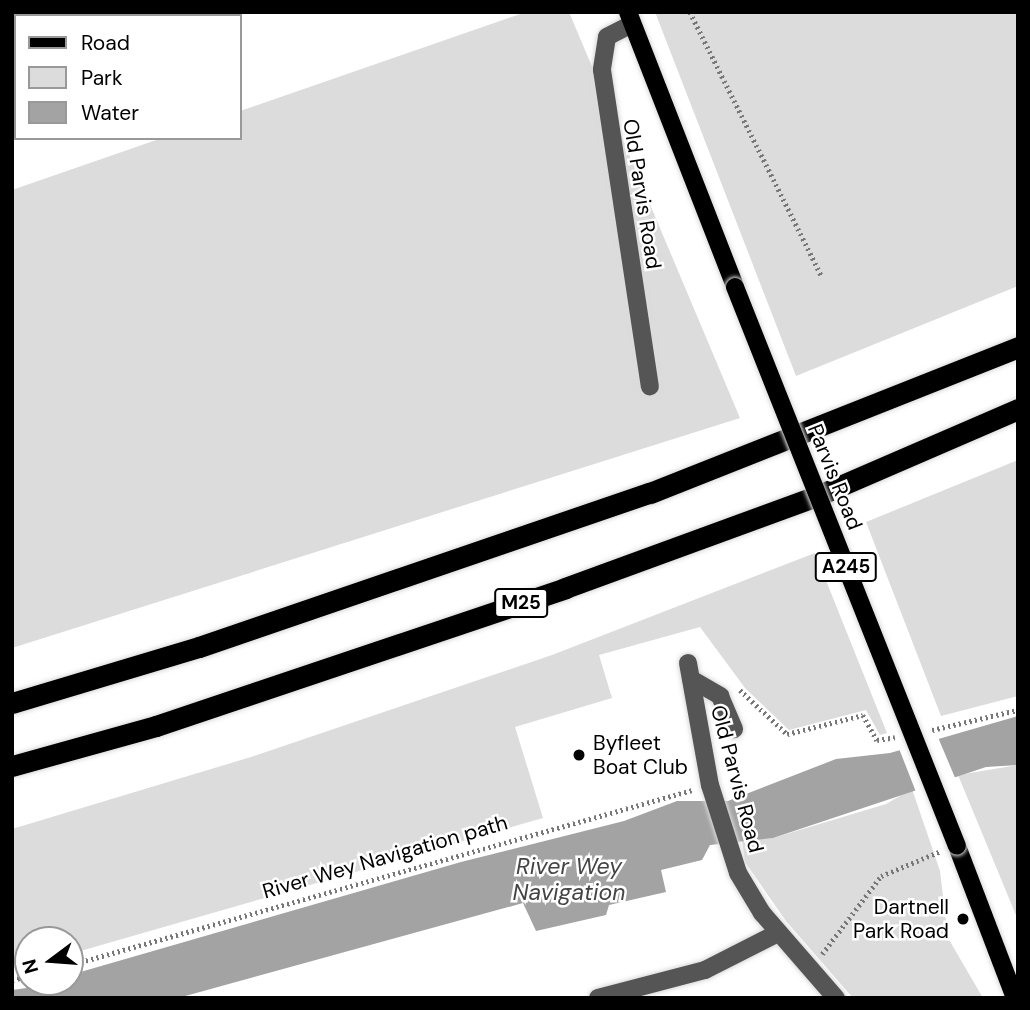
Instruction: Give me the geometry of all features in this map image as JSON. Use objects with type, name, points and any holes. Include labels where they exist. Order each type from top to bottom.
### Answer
[{"type":"highway","points":[[12,703],[199,647],[650,493],[1018,347]]},
{"type":"highway","name":"M25","points":[[12,766],[156,726],[565,588],[817,496],[1018,409]]},
{"type":"main road","name":"Parvis Road","points":[[630,18],[949,848],[1015,998]]},
{"type":"street","name":"Old Parvis Road","points":[[630,18],[607,37],[602,71],[650,386]]},
{"type":"street","name":"Old Parvis Road","points":[[734,729],[720,696],[689,671],[710,785],[733,859],[778,933],[836,998]]},
{"type":"street","points":[[598,998],[705,970],[778,933]]},
{"type":"path","points":[[690,12],[822,277]]},
{"type":"path","points":[[732,681],[787,734],[863,715],[877,740],[902,735]]},
{"type":"path","points":[[927,731],[1018,710]]},
{"type":"path","name":"River Wey Navigation path","points":[[84,961],[710,785]]},
{"type":"path","points":[[811,968],[881,876],[949,848]]},
{"type":"green space","points":[[526,12],[569,12],[740,418],[12,648],[12,190],[156,140],[242,140],[242,110]]},
{"type":"green space","points":[[655,12],[1018,12],[1018,286],[796,376]]},
{"type":"green space","points":[[1018,460],[1018,696],[941,716],[866,522]]},
{"type":"green space","points":[[815,553],[887,733],[880,735],[866,710],[789,730],[745,688],[700,627],[599,655],[612,698],[515,727],[543,818],[84,950],[84,926],[14,926],[12,969],[12,829],[251,757],[552,655]]},
{"type":"green space","points":[[1018,765],[1018,920],[958,775]]},
{"type":"green space","points":[[912,789],[940,871],[948,938],[983,998],[853,998],[786,921],[745,862],[742,841],[773,838],[886,804]]},
{"type":"water","name":"River Wey Navigation","points":[[1018,716],[1018,765],[986,767],[773,838],[710,845],[702,860],[661,870],[666,892],[609,905],[606,915],[536,931],[523,903],[178,998],[12,998],[14,990],[14,996],[84,996],[84,971],[461,862],[624,821],[677,801],[728,801],[836,759],[890,753]]},
{"type":"pier","points":[[937,735],[956,780],[916,792],[898,746]]},
{"type":"place","name":"Byfleet Boat Club","points":[[579,755]]},
{"type":"place","name":"Dartnell Park Road","points":[[963,919]]}]
